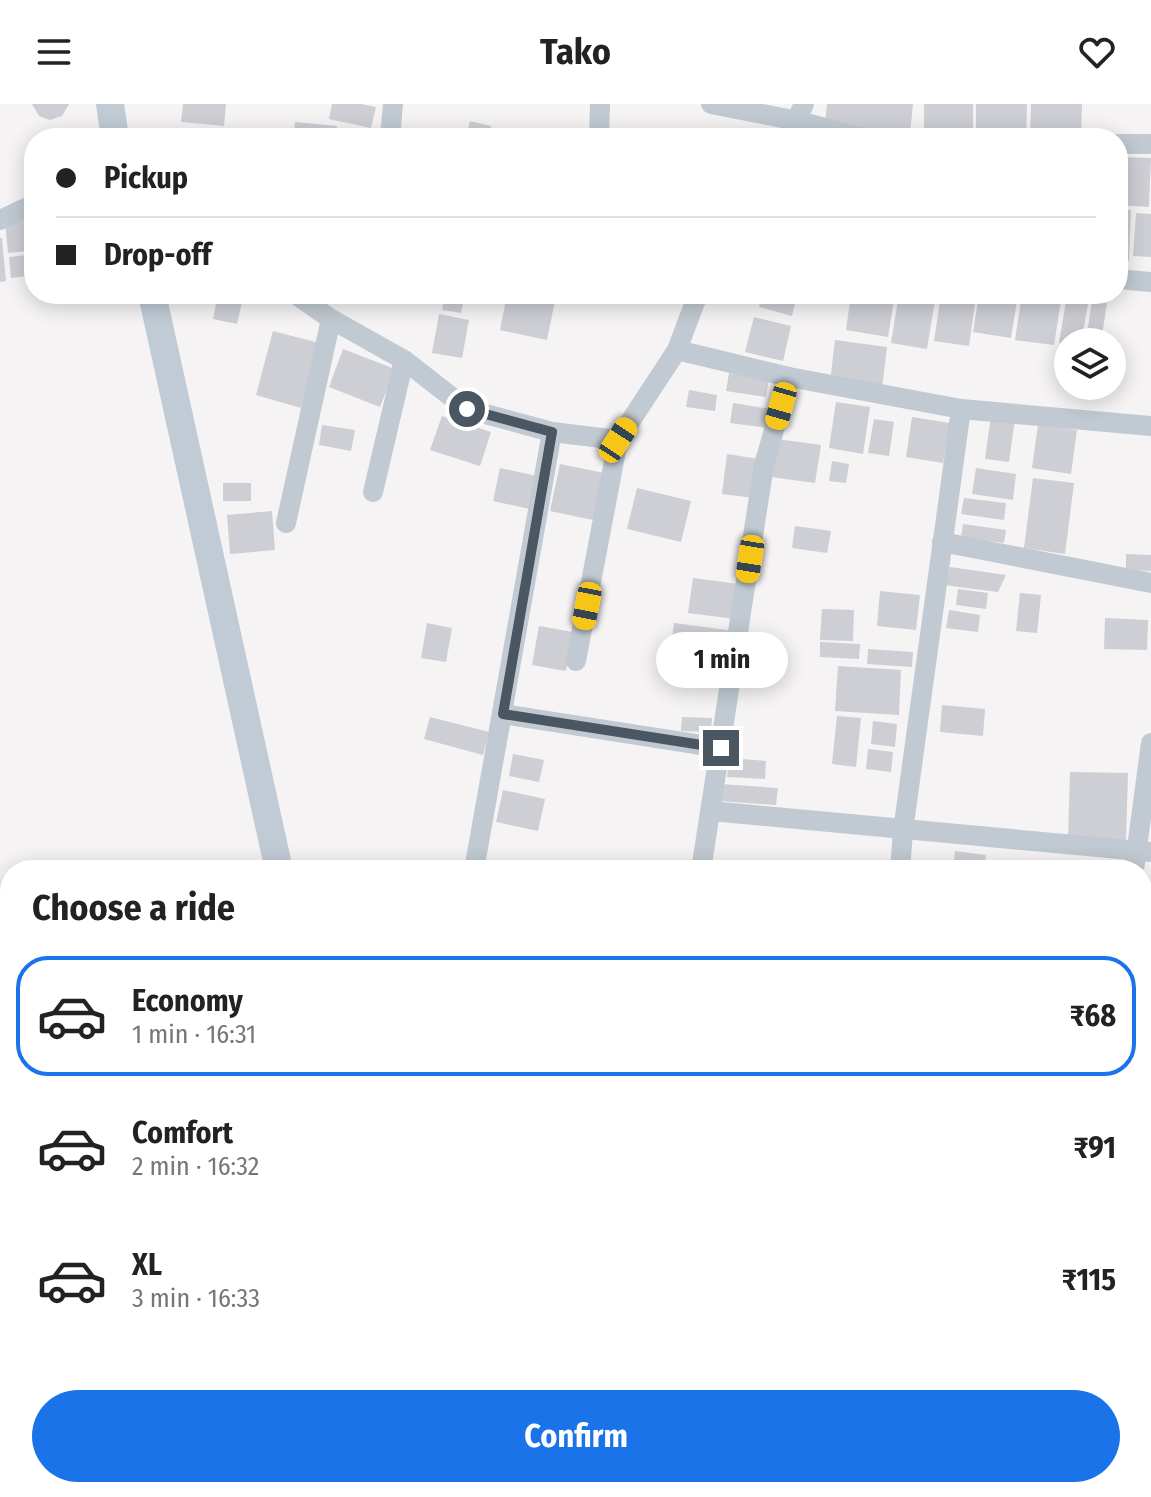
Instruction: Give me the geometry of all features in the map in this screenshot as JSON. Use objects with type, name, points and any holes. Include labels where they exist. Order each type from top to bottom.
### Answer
[{"type":"main road","points":[[110,104],[114,128]]},
{"type":"main road","points":[[154,304],[277,860]]},
{"type":"street","points":[[391,128],[393,104]]},
{"type":"street","points":[[599,128],[600,104]]},
{"type":"street","points":[[711,104],[824,128]]},
{"type":"street","points":[[1128,144],[1151,144]]},
{"type":"street","points":[[0,220],[24,209]]},
{"type":"street","points":[[1128,280],[1151,282]]},
{"type":"street","points":[[309,304],[404,360],[467,409],[552,432],[618,440]]},
{"type":"street","points":[[576,661],[618,440],[677,350],[694,304]]},
{"type":"street","points":[[286,523],[331,319]]},
{"type":"street","points":[[677,350],[789,377],[961,409],[1151,426]]},
{"type":"street","points":[[373,492],[404,360]]},
{"type":"street","points":[[703,860],[764,465],[789,377]]},
{"type":"street","points":[[901,860],[961,409]]},
{"type":"street","points":[[476,860],[552,432]]},
{"type":"street","points":[[942,542],[1151,583]]},
{"type":"street","points":[[503,714],[721,748]]},
{"type":"street","points":[[711,811],[1141,857],[1151,743]]},
{"type":"building","points":[[32,104],[69,104],[62,116],[50,120],[39,116]]},
{"type":"building","points":[[183,104],[226,104],[224,126],[181,122]]},
{"type":"building","points":[[332,104],[376,107],[371,128],[329,119]]},
{"type":"building","points":[[827,104],[913,104],[911,128],[825,125]]},
{"type":"building","points":[[924,104],[973,104],[973,128],[924,128]]},
{"type":"building","points":[[976,104],[1027,104],[1026,128],[976,128]]},
{"type":"building","points":[[1031,104],[1082,104],[1081,128],[1030,128]]},
{"type":"building","points":[[470,121],[491,126],[490,128],[468,128]]},
{"type":"building","points":[[295,122],[337,126],[337,128],[294,128]]},
{"type":"building","points":[[1128,157],[1151,158],[1149,207],[1128,206]]},
{"type":"building","points":[[1128,210],[1131,210],[1128,261]]},
{"type":"building","points":[[1136,213],[1151,214],[1151,257],[1133,256]]},
{"type":"building","points":[[24,220],[24,251],[8,253],[5,222]]},
{"type":"building","points":[[0,238],[6,281],[0,282]]},
{"type":"building","points":[[24,255],[24,276],[11,278],[9,257]]},
{"type":"building","points":[[216,304],[242,304],[237,324],[213,319]]},
{"type":"building","points":[[443,304],[463,304],[461,313],[442,310]]},
{"type":"building","points":[[505,304],[554,304],[547,340],[500,330]]},
{"type":"building","points":[[760,304],[795,304],[792,316],[759,307]]},
{"type":"building","points":[[850,304],[893,304],[888,337],[846,330]]},
{"type":"building","points":[[897,304],[934,304],[927,349],[891,343]]},
{"type":"building","points":[[940,304],[975,304],[969,346],[934,341]]},
{"type":"building","points":[[977,304],[1016,304],[1011,338],[973,332]]},
{"type":"building","points":[[1020,304],[1060,304],[1057,328],[1054,328],[1054,345],[1015,340]]},
{"type":"building","points":[[1066,304],[1088,304],[1084,328],[1062,328]]},
{"type":"building","points":[[1092,304],[1107,304],[1103,328],[1088,328]]},
{"type":"building","points":[[439,314],[469,320],[462,358],[432,353]]},
{"type":"building","points":[[754,317],[791,326],[783,361],[745,352]]},
{"type":"building","points":[[273,331],[319,343],[301,408],[256,395]]},
{"type":"building","points":[[835,340],[887,347],[882,388],[830,382]]},
{"type":"building","points":[[343,349],[395,369],[380,407],[329,387]]},
{"type":"building","points":[[729,373],[769,379],[766,397],[726,391]]},
{"type":"building","points":[[689,390],[717,395],[715,411],[686,407]]},
{"type":"building","points":[[836,402],[870,407],[863,454],[829,448]]},
{"type":"building","points":[[733,403],[771,409],[768,428],[730,423]]},
{"type":"building","points":[[442,416],[491,432],[480,466],[430,450]]},
{"type":"building","points":[[991,416],[1015,419],[1009,462],[985,459]]},
{"type":"building","points":[[912,417],[950,423],[943,463],[906,457]]},
{"type":"building","points":[[874,419],[894,422],[889,456],[868,453]]},
{"type":"building","points":[[322,425],[355,430],[351,451],[319,445]]},
{"type":"building","points":[[1038,425],[1077,430],[1071,474],[1032,468]]},
{"type":"building","points":[[777,439],[821,445],[815,483],[771,477]]},
{"type":"building","points":[[727,454],[759,459],[754,498],[722,494]]},
{"type":"building","points":[[832,461],[849,464],[846,483],[829,481]]},
{"type":"building","points":[[560,464],[604,473],[593,520],[550,511]]},
{"type":"building","points":[[500,468],[537,476],[530,509],[493,501]]},
{"type":"building","points":[[976,468],[1016,474],[1013,500],[972,494]]},
{"type":"building","points":[[1033,478],[1074,483],[1065,554],[1024,548]]},
{"type":"building","points":[[223,483],[251,483],[251,501],[223,501]]},
{"type":"building","points":[[637,488],[691,501],[681,542],[627,529]]},
{"type":"building","points":[[964,498],[1006,503],[1004,520],[961,514]]},
{"type":"building","points":[[272,511],[275,550],[230,554],[227,515]]},
{"type":"building","points":[[963,524],[1006,530],[1004,543],[961,537]]},
{"type":"building","points":[[795,526],[831,531],[827,553],[792,548]]},
{"type":"building","points":[[1126,554],[1151,555],[1151,571],[1126,570]]},
{"type":"building","points":[[950,567],[1006,575],[998,592],[944,585]]},
{"type":"building","points":[[693,578],[739,584],[735,619],[688,613]]},
{"type":"building","points":[[958,589],[988,593],[986,609],[956,605]]},
{"type":"building","points":[[880,591],[920,595],[916,630],[877,626]]},
{"type":"building","points":[[1020,593],[1041,595],[1037,633],[1016,631]]},
{"type":"building","points":[[822,609],[854,610],[853,641],[820,640]]},
{"type":"building","points":[[949,610],[980,615],[978,632],[946,628]]},
{"type":"building","points":[[1105,618],[1148,620],[1147,650],[1104,649]]},
{"type":"building","points":[[427,623],[452,628],[446,662],[421,658]]},
{"type":"building","points":[[674,623],[735,631],[731,664],[670,656]]},
{"type":"building","points":[[539,626],[573,632],[566,671],[532,665]]},
{"type":"building","points":[[820,642],[860,644],[859,659],[820,657]]},
{"type":"building","points":[[868,649],[913,652],[912,667],[867,664]]},
{"type":"building","points":[[838,666],[901,670],[899,715],[835,711]]},
{"type":"building","points":[[942,705],[985,709],[983,736],[940,732]]},
{"type":"building","points":[[837,716],[861,718],[856,767],[832,764]]},
{"type":"building","points":[[430,717],[489,732],[483,755],[424,739]]},
{"type":"building","points":[[682,717],[712,718],[711,732],[681,731]]},
{"type":"building","points":[[873,721],[897,724],[895,747],[871,744]]},
{"type":"building","points":[[868,749],[893,752],[891,772],[866,769]]},
{"type":"building","points":[[513,754],[544,760],[539,782],[509,776]]},
{"type":"building","points":[[729,758],[766,761],[765,779],[727,777]]},
{"type":"building","points":[[1070,772],[1128,773],[1126,840],[1068,839]]},
{"type":"building","points":[[721,784],[778,788],[776,805],[720,801]]},
{"type":"building","points":[[503,790],[545,799],[538,831],[496,822]]},
{"type":"building","points":[[955,851],[986,855],[985,860],[954,860]]},
{"type":"route","points":[[467,409],[552,432],[503,714],[721,748]]}]
